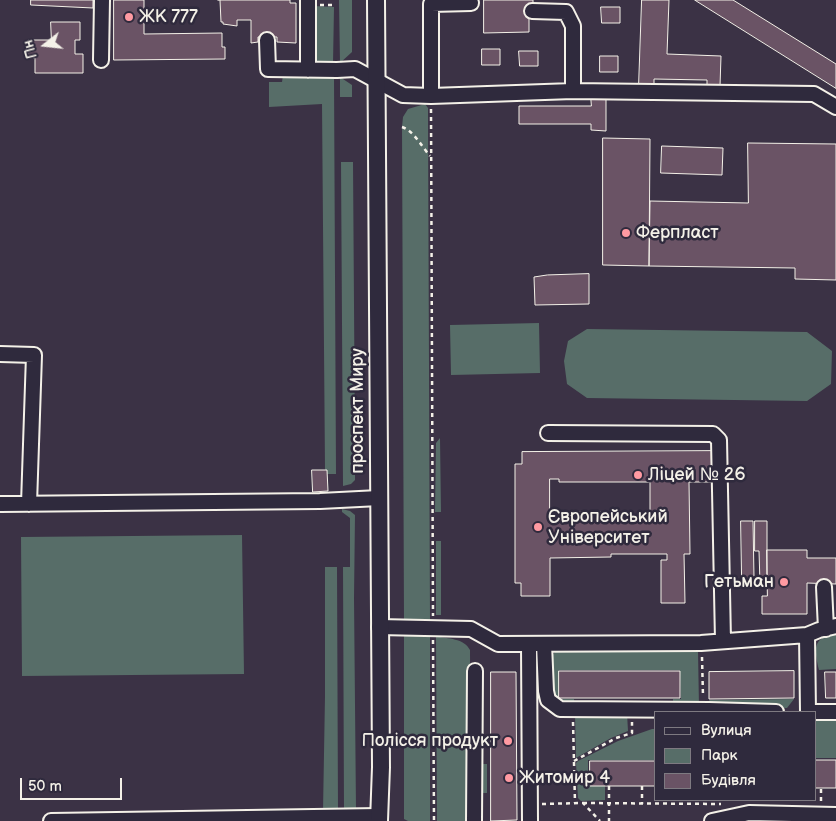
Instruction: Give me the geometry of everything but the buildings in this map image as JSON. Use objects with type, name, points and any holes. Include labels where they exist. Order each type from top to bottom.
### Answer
[{"type":"main road","name":"проспект Миру","points":[[376,0],[380,627],[379,819]]},
{"type":"street","points":[[101,60],[102,0]]},
{"type":"street","points":[[308,0],[308,70]]},
{"type":"street","points":[[431,96],[431,4],[471,4]]},
{"type":"street","points":[[532,11],[566,12],[573,26],[573,91]]},
{"type":"street","points":[[267,40],[268,69],[355,69],[403,95],[431,96],[573,91],[814,94],[836,107]]},
{"type":"street","points":[[0,354],[34,355],[29,504]]},
{"type":"street","points":[[548,434],[713,434],[719,440],[723,641]]},
{"type":"street","points":[[0,504],[320,501],[379,498]]},
{"type":"street","points":[[380,627],[471,629],[498,644],[701,643],[807,635],[831,627],[824,587]]},
{"type":"street","points":[[807,635],[808,711]]},
{"type":"street","points":[[529,644],[530,821]]},
{"type":"street","points":[[544,644],[548,700],[560,710],[744,711]]},
{"type":"street","points":[[474,672],[474,821]]},
{"type":"street","points":[[816,712],[836,712]]},
{"type":"street","points":[[712,821],[749,813],[836,815]]},
{"type":"street","points":[[51,821],[379,819]]},
{"type":"path","points":[[431,96],[433,620]]},
{"type":"path","points":[[402,128],[406,129],[413,136],[431,158]]},
{"type":"path","points":[[433,636],[434,821]]},
{"type":"path","points":[[701,643],[704,696],[712,710]]},
{"type":"path","points":[[573,710],[575,803]]},
{"type":"path","points":[[574,762],[616,738],[632,733],[632,710]]},
{"type":"path","points":[[609,786],[609,821]]},
{"type":"path","points":[[642,786],[642,804]]},
{"type":"path","points":[[821,788],[821,805]]},
{"type":"path","points":[[530,804],[682,802],[725,804]]},
{"type":"path","points":[[582,803],[600,821]]},
{"type":"green space","points":[[339,0],[352,0],[352,52],[340,63]]},
{"type":"green space","points":[[313,6],[334,7],[333,64],[317,64],[315,61]]},
{"type":"green space","points":[[283,75],[334,77],[336,474],[327,474],[327,470],[325,470],[322,104],[269,107],[269,82],[282,82]]},
{"type":"green space","points":[[340,77],[352,85],[352,97],[340,97]]},
{"type":"green space","points":[[425,104],[428,108],[430,620],[404,620],[402,127],[403,117],[408,109]]},
{"type":"green space","points":[[341,162],[353,162],[355,446],[355,480],[351,484],[343,486]]},
{"type":"green space","points":[[539,323],[540,373],[451,375],[450,325]]},
{"type":"green space","points":[[587,329],[807,332],[832,351],[831,384],[807,401],[587,398],[567,384],[564,361],[568,341]]},
{"type":"green space","points":[[440,438],[441,512],[435,512],[436,443]]},
{"type":"green space","points":[[342,509],[350,511],[355,515],[356,810],[344,811],[343,567],[350,567],[350,518],[342,512]]},
{"type":"green space","points":[[242,535],[244,674],[22,676],[21,537]]},
{"type":"green space","points":[[436,541],[441,541],[441,615],[436,615]]},
{"type":"green space","points":[[325,567],[337,567],[338,811],[323,811]]},
{"type":"green space","points":[[836,632],[836,669],[819,670],[816,656],[817,645],[823,638]]},
{"type":"green space","points":[[404,633],[430,635],[430,821],[408,821],[404,819]]},
{"type":"green space","points":[[436,636],[460,641],[470,650],[471,821],[437,821]]},
{"type":"green space","points":[[698,650],[699,707],[673,707],[673,699],[681,699],[680,670],[559,670],[558,699],[574,699],[575,707],[551,699],[551,657],[558,651]]},
{"type":"green space","points":[[794,699],[787,708],[714,707],[709,700]]},
{"type":"green space","points":[[627,713],[628,731],[611,738],[576,758],[575,714]]},
{"type":"green space","points":[[816,716],[836,716],[836,758],[816,758]]},
{"type":"green space","points":[[654,729],[654,760],[588,760],[588,786],[605,786],[605,800],[581,801],[578,798],[576,763],[618,741]]},
{"type":"green space","points":[[478,764],[487,764],[487,793],[478,793]]},
{"type":"place","name":"ЖК 777","points":[[129,17]]},
{"type":"place","name":"Ферпласт","points":[[626,233]]},
{"type":"place","name":"Ліцей № 26","points":[[638,475]]},
{"type":"place","name":"Європейський Університет","points":[[538,527]]},
{"type":"place","name":"Гетьман","points":[[784,582]]},
{"type":"place","name":"Полісся продукт","points":[[508,741]]},
{"type":"place","name":"Житомир 4","points":[[509,778]]}]
